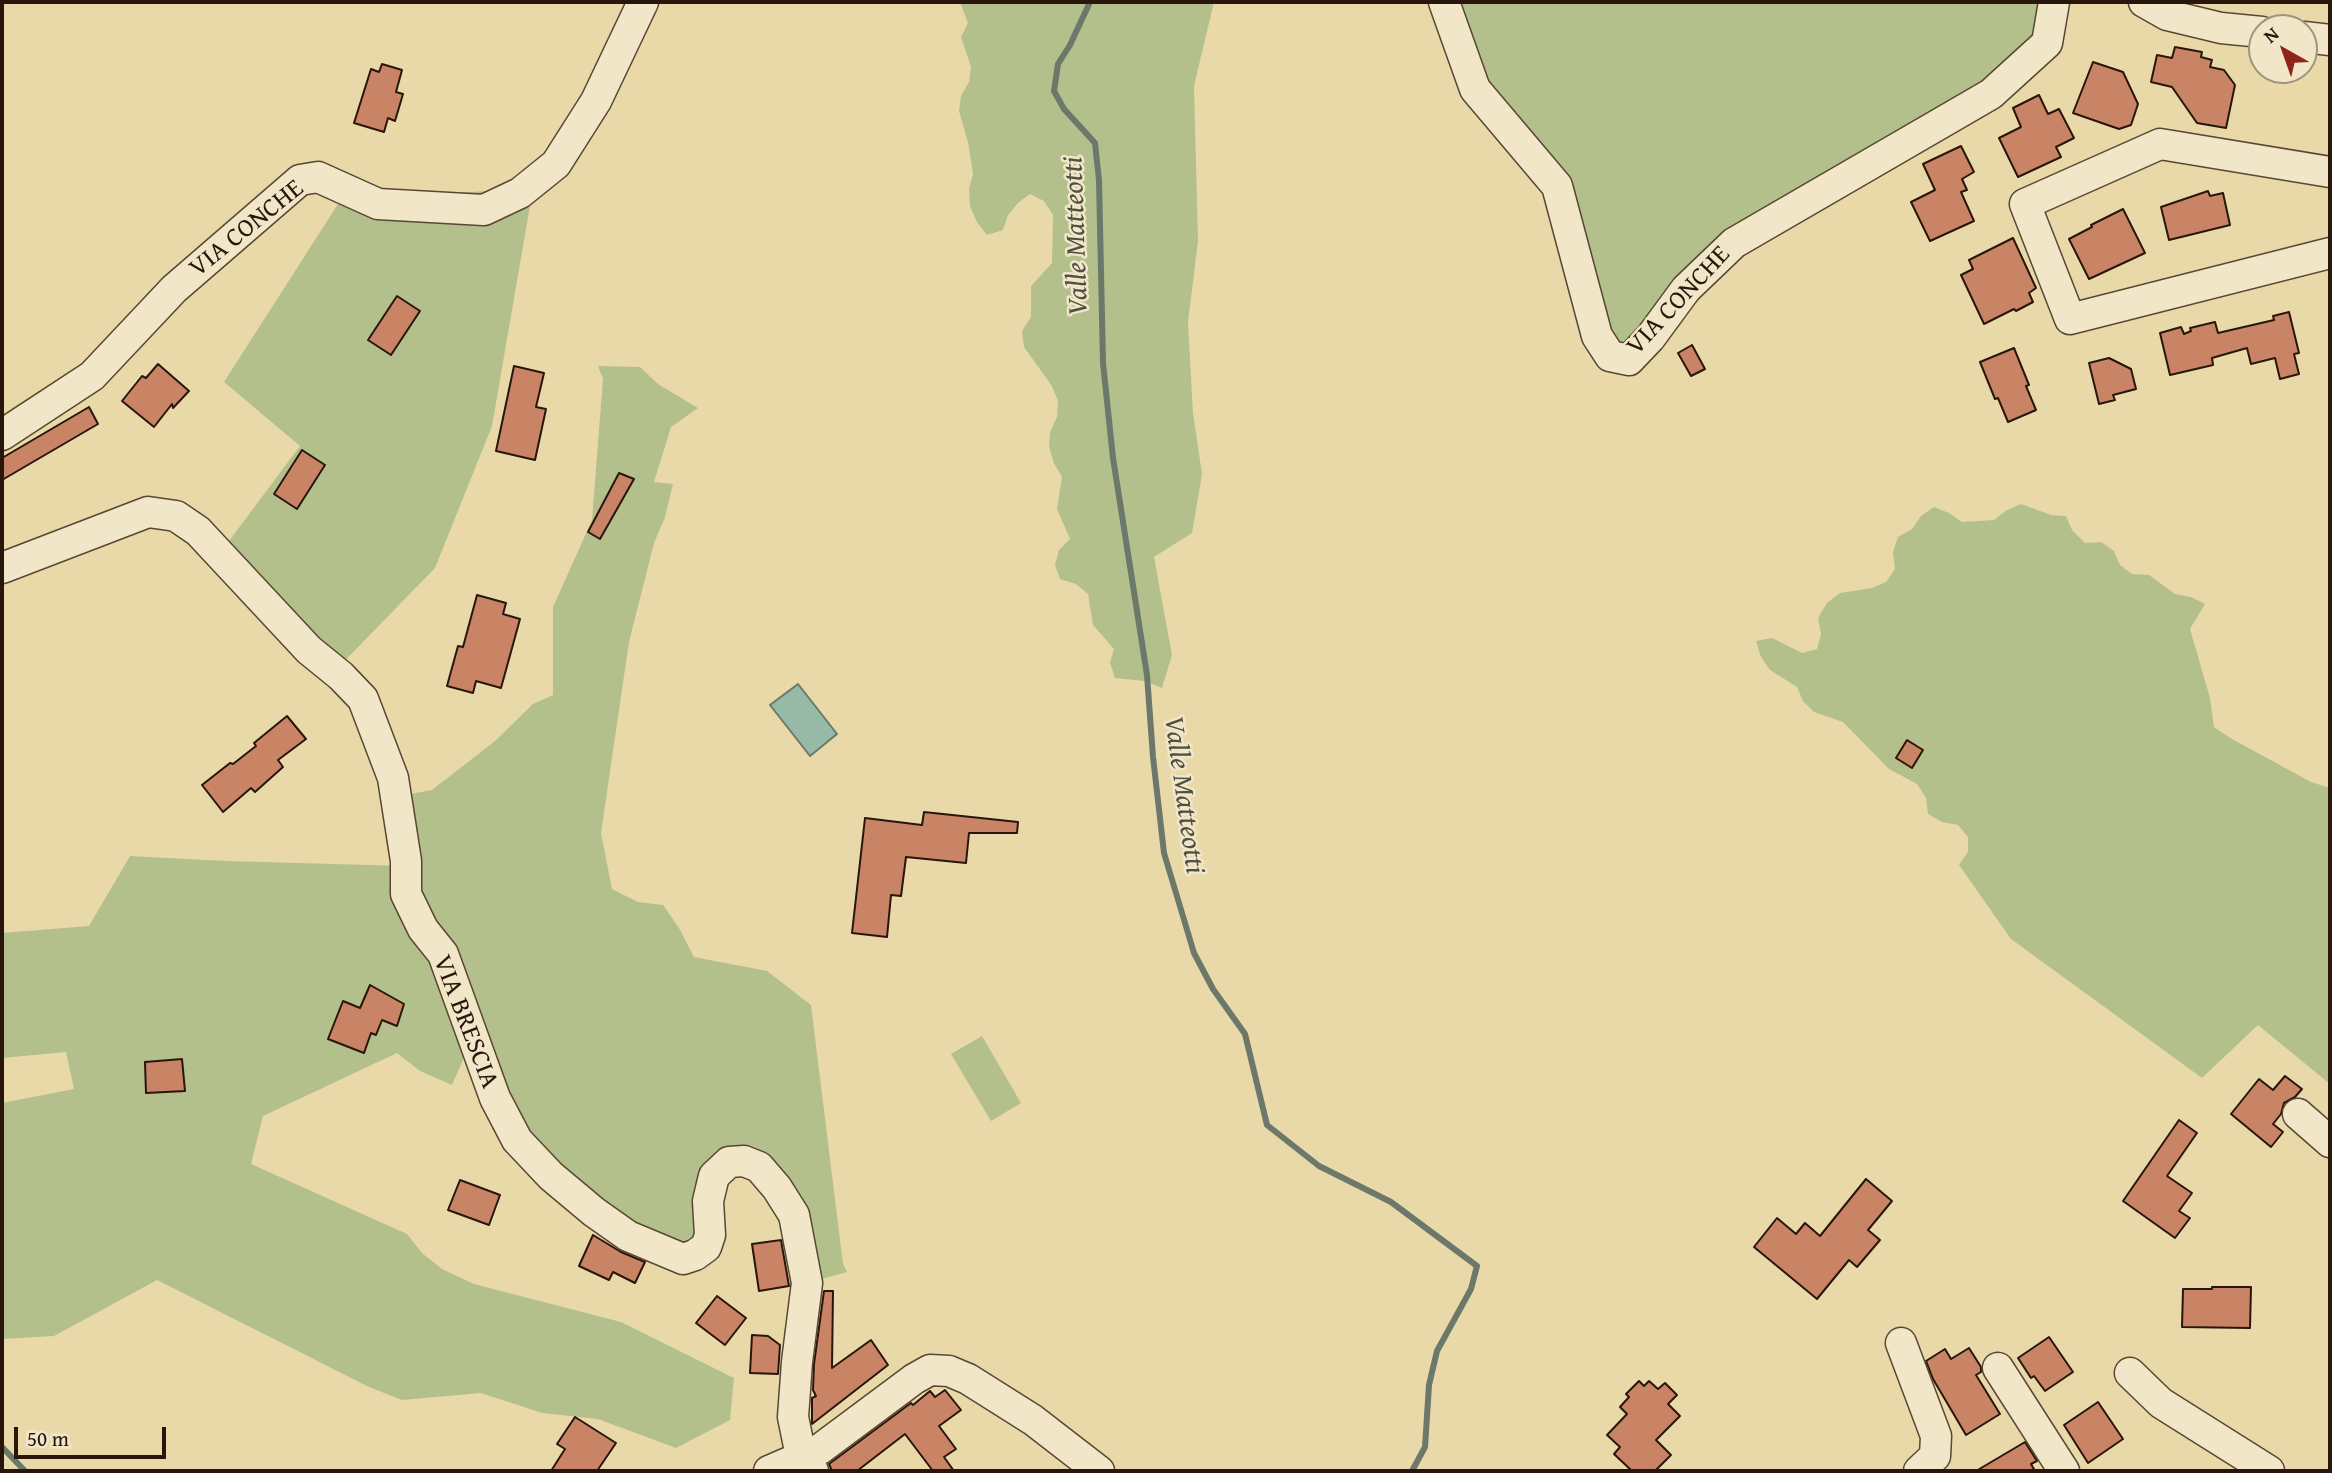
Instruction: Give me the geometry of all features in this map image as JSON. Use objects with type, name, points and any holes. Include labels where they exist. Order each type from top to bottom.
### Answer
[{"type":"street","name":"VIA CONCHE","points":[[2,435],[92,376],[174,289],[300,180],[318,177],[378,204],[484,210],[520,192],[556,164],[596,101],[643,2]]},
{"type":"street","name":"VIA CONCHE","points":[[1444,2],[1475,89],[1557,186],[1597,337],[1610,356],[1629,360],[1650,338],[1686,289],[1734,243],[1991,93],[2047,43],[2054,2]]},
{"type":"street","points":[[2144,2],[2167,15],[2224,15],[2248,26]]},
{"type":"street","points":[[2330,172],[2160,144],[2025,204],[2070,319],[2330,253]]},
{"type":"street","name":"VIA BRESCIA","points":[[2,568],[148,512],[176,516],[198,531],[309,650],[341,676],[363,699],[393,778],[406,861],[406,894],[423,929],[443,954],[495,1098],[517,1140],[551,1176],[628,1236],[683,1259],[706,1247],[710,1235],[708,1201],[714,1176],[729,1162],[744,1161],[759,1167],[777,1188],[794,1215],[807,1283],[793,1418],[807,1464]]},
{"type":"street","points":[[2298,1114],[2330,1142]]},
{"type":"street","points":[[1901,1343],[1936,1436],[1935,1456],[1919,1471]]},
{"type":"street","points":[[1998,1368],[2064,1471]]},
{"type":"street","points":[[769,1471],[807,1464],[820,1449],[930,1370],[949,1371],[968,1379],[1033,1420],[1099,1471]]},
{"type":"street","points":[[2130,1373],[2161,1403],[2269,1471]]},
{"type":"green space","points":[[960,2],[1214,2],[1194,86],[1198,241],[1188,322],[1193,413],[1202,474],[1192,533],[1154,557],[1172,655],[1162,688],[1145,681],[1115,678],[1110,663],[1114,649],[1093,625],[1088,594],[1076,584],[1060,579],[1055,565],[1059,550],[1070,539],[1057,509],[1062,477],[1049,447],[1058,401],[1052,386],[1024,347],[1022,331],[1031,317],[1031,286],[1052,263],[1053,215],[1044,201],[1030,194],[1008,215],[1003,230],[987,235],[970,206],[969,189],[973,174],[959,111],[971,67],[961,37],[968,23]]},
{"type":"green space","points":[[1453,2],[2050,2],[2047,52],[1777,216],[1634,349],[1609,345],[1560,204],[1484,83]]},
{"type":"green space","points":[[354,179],[408,196],[533,188],[492,426],[435,568],[324,682],[291,629],[220,553],[300,446],[224,382]]},
{"type":"green space","points":[[598,366],[640,367],[658,384],[698,408],[671,427],[654,482],[673,484],[665,517],[654,543],[629,642],[601,833],[612,889],[638,902],[663,905],[694,957],[767,971],[811,1005],[843,1264],[847,1272],[807,1283],[777,1188],[729,1162],[710,1235],[683,1259],[551,1176],[472,1039],[452,1085],[420,1071],[397,1053],[263,1116],[251,1164],[407,1234],[422,1253],[442,1269],[474,1284],[621,1322],[734,1378],[730,1420],[676,1448],[598,1419],[542,1413],[481,1393],[402,1400],[369,1387],[157,1280],[54,1336],[2,1339],[2,1103],[74,1089],[66,1052],[2,1058],[2,933],[89,926],[130,856],[406,866],[394,797],[432,790],[495,741],[533,704],[553,695],[553,607],[592,520],[603,379]]},
{"type":"green space","points":[[2021,504],[2051,515],[2066,516],[2072,530],[2085,543],[2101,542],[2114,551],[2120,565],[2132,574],[2149,575],[2175,594],[2191,597],[2205,604],[2190,629],[2210,698],[2214,727],[2311,782],[2330,788],[2330,1084],[2258,1025],[2202,1078],[2011,939],[1959,865],[1968,852],[1968,837],[1958,825],[1942,822],[1928,814],[1926,798],[1917,784],[1889,769],[1843,722],[1814,712],[1803,701],[1797,687],[1770,670],[1761,657],[1756,641],[1772,638],[1802,653],[1817,649],[1821,634],[1818,618],[1827,603],[1840,593],[1872,588],[1886,582],[1895,569],[1893,552],[1898,537],[1912,529],[1921,516],[1934,507],[1962,522],[1994,520]]},
{"type":"green space","points":[[982,1036],[1021,1103],[991,1121],[951,1054]]},
{"type":"shaded area","points":[[798,684],[837,734],[810,756],[770,705]]},
{"type":"building","points":[[2175,47],[2202,52],[2201,57],[2212,60],[2210,67],[2224,70],[2235,85],[2226,128],[2197,123],[2172,87],[2151,82],[2157,55],[2172,58]]},
{"type":"building","points":[[2093,62],[2123,72],[2138,104],[2131,125],[2119,129],[2073,113]]},
{"type":"building","points":[[382,64],[402,70],[396,92],[403,94],[395,121],[388,118],[384,132],[354,123],[371,69],[379,72]]},
{"type":"building","points":[[2039,95],[2048,114],[2059,109],[2074,138],[2056,147],[2061,157],[2018,177],[1999,138],[2021,127],[2013,108]]},
{"type":"building","points":[[1961,146],[1974,172],[1962,179],[1967,190],[1961,192],[1974,221],[1930,241],[1911,202],[1935,190],[1923,164]]},
{"type":"building","points":[[2208,191],[2210,196],[2223,193],[2230,225],[2169,240],[2161,207]]},
{"type":"building","points":[[2123,209],[2145,253],[2089,279],[2069,239]]},
{"type":"building","points":[[2013,238],[2036,288],[2029,293],[2033,302],[1984,324],[1961,275],[1973,269],[1969,260]]},
{"type":"building","points":[[397,296],[420,311],[391,355],[368,340]]},
{"type":"building","points":[[2289,312],[2299,353],[2294,354],[2299,374],[2280,379],[2275,358],[2251,364],[2247,348],[2212,358],[2213,365],[2170,375],[2160,333],[2181,327],[2184,334],[2191,331],[2190,328],[2215,322],[2218,333],[2274,320],[2273,316]]},
{"type":"building","points":[[1692,345],[1705,369],[1691,376],[1678,353]]},
{"type":"building","points":[[2014,348],[2036,410],[2008,422],[1980,362]]},
{"type":"building","points":[[2109,358],[2131,369],[2136,389],[2113,395],[2115,400],[2099,404],[2089,363]]},
{"type":"building","points":[[158,364],[189,391],[173,408],[172,404],[154,427],[122,401],[142,376],[146,378]]},
{"type":"building","points":[[514,366],[544,373],[536,407],[546,409],[535,460],[496,451]]},
{"type":"building","points":[[89,407],[98,424],[2,480],[2,458]]},
{"type":"building","points":[[302,450],[325,465],[297,509],[274,494]]},
{"type":"building","points":[[619,473],[634,479],[600,539],[588,532]]},
{"type":"building","points":[[477,595],[506,603],[503,614],[520,619],[501,688],[476,681],[473,693],[447,686],[458,646],[463,647]]},
{"type":"building","points":[[287,716],[306,739],[278,760],[283,767],[255,792],[251,788],[223,812],[202,785],[256,746],[254,743]]},
{"type":"building","points":[[1907,740],[1923,750],[1912,768],[1896,758]]},
{"type":"building","points":[[924,812],[1018,822],[1017,833],[969,833],[966,863],[906,857],[901,896],[891,895],[887,937],[852,933],[865,818],[922,825]]},
{"type":"building","points":[[370,985],[404,1004],[397,1026],[382,1020],[376,1035],[371,1033],[364,1053],[328,1039],[343,1001],[360,1008]]},
{"type":"building","points":[[182,1059],[185,1091],[146,1093],[145,1062]]},
{"type":"building","points":[[2285,1076],[2302,1089],[2284,1103],[2281,1114],[2273,1124],[2283,1132],[2271,1147],[2231,1114],[2259,1079],[2273,1090]]},
{"type":"building","points":[[2179,1120],[2197,1133],[2167,1176],[2192,1193],[2179,1211],[2190,1218],[2175,1238],[2123,1201]]},
{"type":"building","points":[[1866,1179],[1892,1201],[1868,1230],[1880,1240],[1857,1267],[1849,1260],[1817,1299],[1754,1247],[1777,1218],[1796,1234],[1805,1223],[1820,1236]]},
{"type":"building","points":[[460,1180],[500,1195],[489,1225],[448,1210]]},
{"type":"building","points":[[593,1235],[621,1252],[645,1262],[635,1283],[613,1272],[609,1280],[579,1266]]},
{"type":"building","points":[[781,1240],[789,1286],[759,1291],[752,1244]]},
{"type":"building","points":[[2251,1287],[2250,1328],[2182,1327],[2183,1289]]},
{"type":"building","points":[[824,1291],[833,1291],[832,1368],[871,1340],[888,1365],[812,1424],[812,1398],[816,1396],[813,1390],[814,1364]]},
{"type":"building","points":[[717,1296],[746,1318],[725,1345],[696,1323]]},
{"type":"building","points":[[752,1335],[768,1336],[780,1345],[778,1374],[750,1373]]},
{"type":"building","points":[[2049,1337],[2073,1372],[2045,1391],[2034,1376],[2031,1378],[2018,1358]]},
{"type":"building","points":[[1969,1348],[1981,1367],[1981,1372],[1976,1375],[2000,1414],[1966,1435],[1933,1379],[1926,1361],[1945,1349],[1951,1359]]},
{"type":"building","points":[[1639,1381],[1644,1386],[1649,1381],[1658,1389],[1665,1383],[1677,1395],[1668,1404],[1680,1416],[1656,1440],[1671,1455],[1655,1471],[1632,1471],[1614,1454],[1620,1447],[1607,1435],[1627,1414],[1620,1407],[1629,1397],[1626,1394]]},
{"type":"building","points":[[945,1390],[961,1410],[939,1426],[956,1449],[944,1457],[954,1471],[933,1471],[905,1434],[857,1471],[832,1471],[829,1464],[911,1403],[913,1405],[930,1391],[935,1397]]},
{"type":"building","points":[[2098,1402],[2123,1439],[2088,1463],[2064,1425]]},
{"type":"building","points":[[575,1417],[616,1443],[597,1471],[551,1471],[565,1449],[557,1444]]},
{"type":"building","points":[[2025,1442],[2037,1461],[2031,1464],[2035,1471],[1976,1471]]},
{"type":"waterway","name":"Valle Matteotti","points":[[1090,2],[1058,64],[1054,91],[1064,109],[1095,143],[1099,180],[1103,363],[1113,458],[1147,675],[1164,853],[1194,953],[1213,989],[1245,1034],[1267,1125],[1319,1166],[1391,1202],[1477,1266],[1471,1289],[1437,1351],[1429,1385],[1425,1447],[1412,1471]]},
{"type":"waterway","points":[[2,1447],[25,1471]]}]
